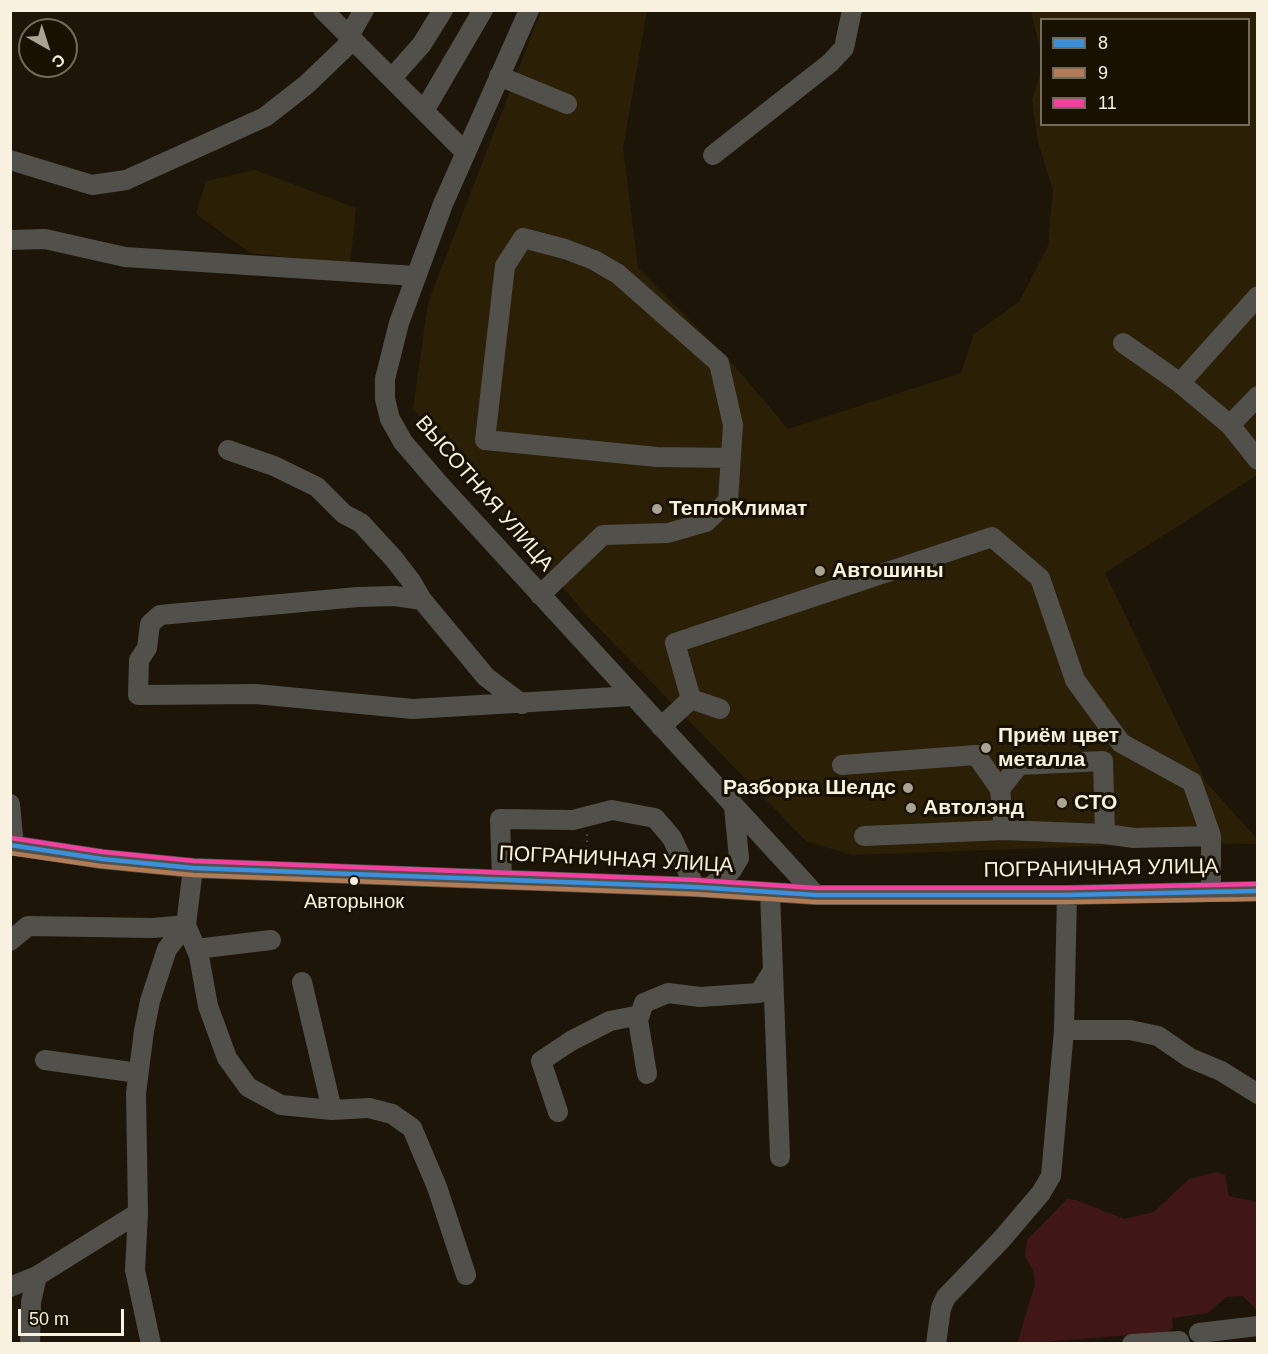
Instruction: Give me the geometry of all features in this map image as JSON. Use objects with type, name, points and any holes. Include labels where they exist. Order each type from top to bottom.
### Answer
[{"type":"street","points":[[323,10],[465,152]]},
{"type":"street","points":[[10,160],[93,185],[126,180],[266,117],[306,85],[351,38],[364,10]]},
{"type":"street","points":[[392,78],[422,44],[443,10]]},
{"type":"street","points":[[424,111],[483,10]]},
{"type":"street","name":"ВЫСОТНАЯ УЛИЦА","points":[[529,10],[465,152],[415,276],[386,371],[385,399],[390,419],[408,448],[816,895]]},
{"type":"street","points":[[713,155],[830,63],[844,48],[852,10]]},
{"type":"street","points":[[499,76],[567,104]]},
{"type":"street","points":[[540,595],[603,535],[668,533],[706,522],[728,501],[731,458],[733,425],[719,363],[618,274],[594,260],[565,249],[523,238],[505,266],[485,440],[657,457],[731,458]]},
{"type":"street","points":[[10,240],[45,239],[125,257],[415,276]]},
{"type":"street","points":[[1180,383],[1257,296]]},
{"type":"street","points":[[1123,343],[1180,383],[1230,425],[1257,460]]},
{"type":"street","points":[[1230,425],[1257,396]]},
{"type":"street","points":[[228,450],[274,465],[317,487],[344,514],[361,523],[373,534],[411,581],[422,600],[486,677],[522,704]]},
{"type":"street","points":[[691,699],[675,643],[992,537],[1040,578],[1075,680],[1121,743],[1192,782],[1211,836],[1211,891]]},
{"type":"street","points":[[422,600],[407,596],[358,597],[160,615],[150,624],[147,648],[139,660],[138,694],[256,694],[413,709],[632,696]]},
{"type":"street","points":[[661,727],[691,699]]},
{"type":"street","points":[[691,699],[720,709]]},
{"type":"street","points":[[1000,789],[1019,765],[1103,761],[1121,743]]},
{"type":"street","points":[[842,765],[976,755],[1000,789],[1004,830]]},
{"type":"street","points":[[1103,761],[1106,834]]},
{"type":"street","points":[[10,804],[12,845]]},
{"type":"street","points":[[502,879],[500,819],[573,820],[612,810],[655,818],[672,838],[703,887],[732,870],[740,858],[734,807]]},
{"type":"street","points":[[864,836],[1004,830],[1106,834],[1134,838],[1211,836]]},
{"type":"street","name":"ПОГРАНИЧНАЯ УЛИЦА","points":[[12,845],[102,859],[193,868],[703,887],[816,895],[1067,895],[1257,891]]},
{"type":"street","points":[[193,868],[186,925],[196,949],[208,1006],[227,1058],[248,1087],[281,1105],[332,1110],[369,1108],[392,1114],[412,1128],[437,1187],[466,1275]]},
{"type":"street","points":[[770,892],[780,1157]]},
{"type":"street","points":[[936,1344],[941,1308],[946,1297],[1001,1240],[1050,1180],[1064,1030],[1067,895]]},
{"type":"street","points":[[10,940],[19,926],[153,928],[186,925]]},
{"type":"street","points":[[151,1344],[135,1270],[138,1213],[136,1093],[150,1001],[167,949],[186,925]]},
{"type":"street","points":[[196,949],[271,940]]},
{"type":"street","points":[[647,1074],[638,1020],[644,1003],[668,993],[700,997],[759,993],[772,972]]},
{"type":"street","points":[[302,982],[332,1110]]},
{"type":"street","points":[[558,1112],[541,1061],[571,1041],[610,1021],[640,1015]]},
{"type":"street","points":[[1064,1030],[1130,1030],[1158,1036],[1190,1058],[1221,1071],[1257,1094]]},
{"type":"street","points":[[45,1060],[138,1073]]},
{"type":"street","points":[[10,1287],[38,1276],[138,1213]]},
{"type":"street","points":[[30,1344],[31,1302],[38,1276]]},
{"type":"street","points":[[1199,1333],[1257,1326]]},
{"type":"street","points":[[1132,1344],[1179,1341],[1180,1344]]},
{"type":"path","points":[[587,832],[587,854]]},
{"type":"shaded area","points":[[541,11],[647,11],[623,148],[638,268],[732,363],[788,429],[961,373],[974,334],[1019,302],[1048,246],[1053,190],[1038,142],[1032,100],[1040,74],[1040,126],[1250,126],[1250,18],[1040,18],[1040,50],[1031,11],[1257,11],[1257,475],[1105,573],[1206,782],[1257,839],[1257,844],[1184,843],[852,855],[806,841],[588,617],[413,409],[428,303]]},
{"type":"shaded area","points":[[255,170],[356,208],[350,264],[250,253],[196,214],[206,181]]},
{"type":"shaded area","points":[[1217,1172],[1225,1175],[1229,1196],[1257,1202],[1257,1310],[1243,1296],[1226,1297],[1208,1313],[1172,1318],[1173,1327],[1168,1332],[1017,1344],[1035,1284],[1033,1271],[1025,1256],[1027,1240],[1067,1199],[1076,1200],[1124,1219],[1154,1212],[1189,1179]]},
{"type":"transit line","name":"11","points":[[11,838],[103,852],[194,861],[695,880],[816,888],[1067,888],[1258,884]]},
{"type":"transit line","name":"8","points":[[10,845],[102,859],[193,868],[695,887],[816,895],[1067,895],[1258,891]]},
{"type":"transit line","name":"9","points":[[10,853],[101,866],[193,875],[695,894],[816,902],[1258,899]]},
{"type":"place","name":"ТеплоКлимат","points":[[657,509]]},
{"type":"place","name":"Автошины","points":[[820,571]]},
{"type":"place","name":"Приём цвет металла","points":[[986,748]]},
{"type":"place","name":"Разборка Шелдс","points":[[908,788]]},
{"type":"place","name":"СТО","points":[[1062,803]]},
{"type":"place","name":"Автолэнд","points":[[911,808]]},
{"type":"place","name":"Авторынок","points":[[354,881]]}]
